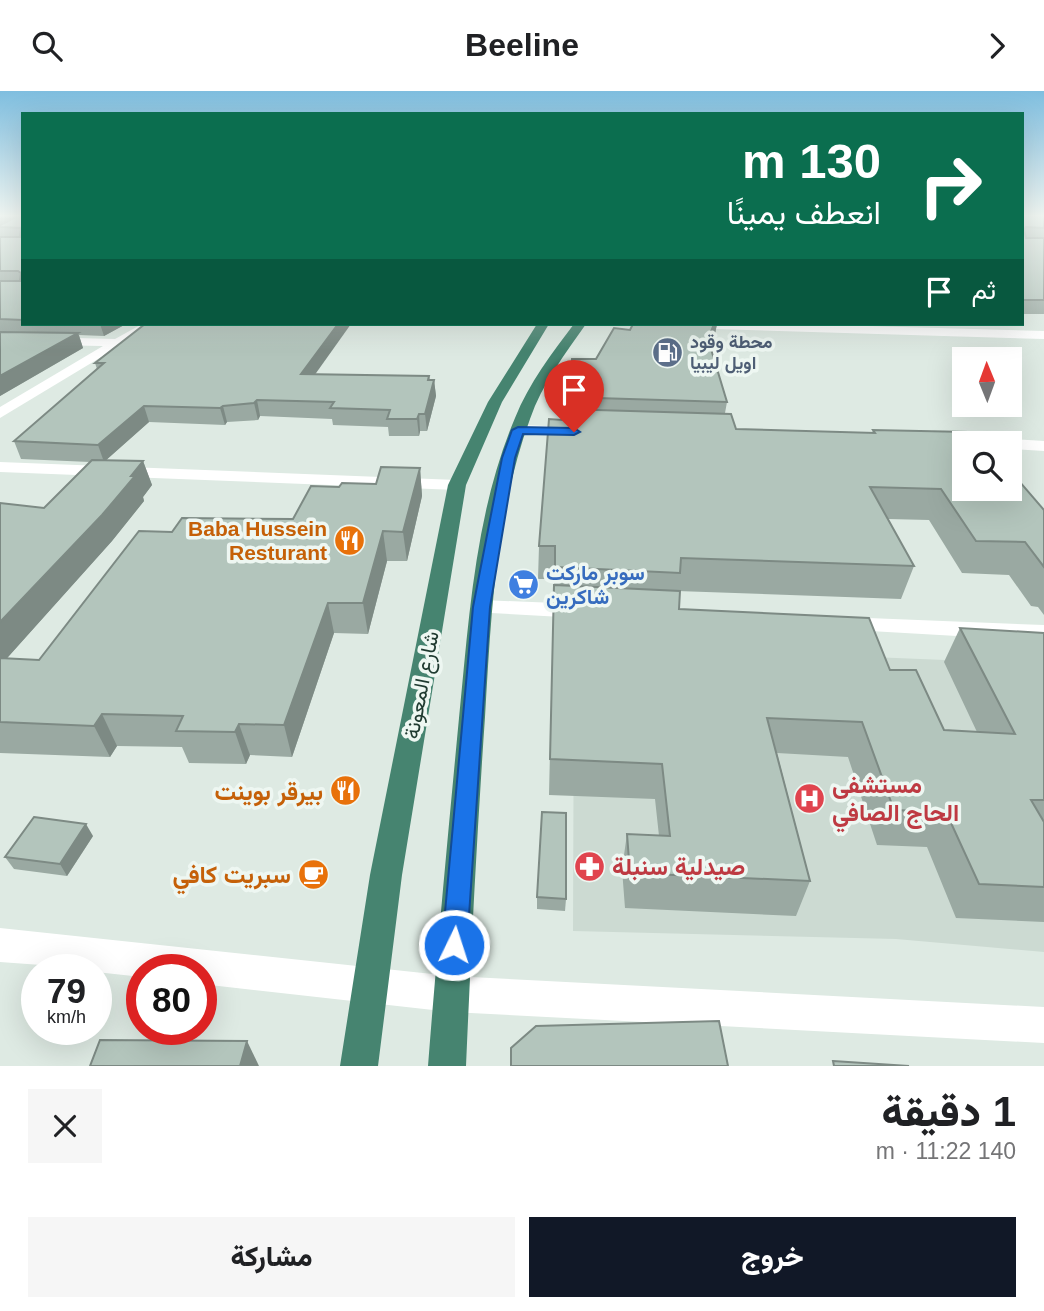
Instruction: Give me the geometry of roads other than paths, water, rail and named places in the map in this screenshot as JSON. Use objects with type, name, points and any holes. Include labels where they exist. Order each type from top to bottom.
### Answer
[{"type":"highway","name":"شارع المعونة","points":[[359,1066],[368,986],[386,875],[457,485],[495,401],[542,326]]},
{"type":"highway","points":[[447,1066],[481,607],[501,493],[518,430],[545,374],[579,326]]},
{"type":"street","points":[[0,413],[147,326]]},
{"type":"street","points":[[821,326],[962,328],[1044,335]]},
{"type":"street","points":[[0,340],[119,343]]},
{"type":"street","points":[[518,430],[587,432]]},
{"type":"street","points":[[1022,445],[1044,446]]},
{"type":"street","points":[[0,467],[457,485]]},
{"type":"street","points":[[481,607],[606,613]]},
{"type":"street","points":[[828,623],[1044,633]]},
{"type":"street","points":[[0,944],[451,994],[1044,1025]]},
{"type":"place","name":"محطة وقود اويل ليبيا","points":[[667,352]]},
{"type":"place","name":"Baba Hussein Resturant","points":[[350,540]]},
{"type":"place","name":"سوبر ماركت شاكرين","points":[[523,584]]},
{"type":"place","name":"بيرقر بوينت","points":[[346,791]]},
{"type":"place","name":"مستشفى الحاج الصافي","points":[[809,798]]},
{"type":"place","name":"صيدلية سنبلة","points":[[589,866]]},
{"type":"place","name":"سبريت كافي","points":[[314,874]]}]
